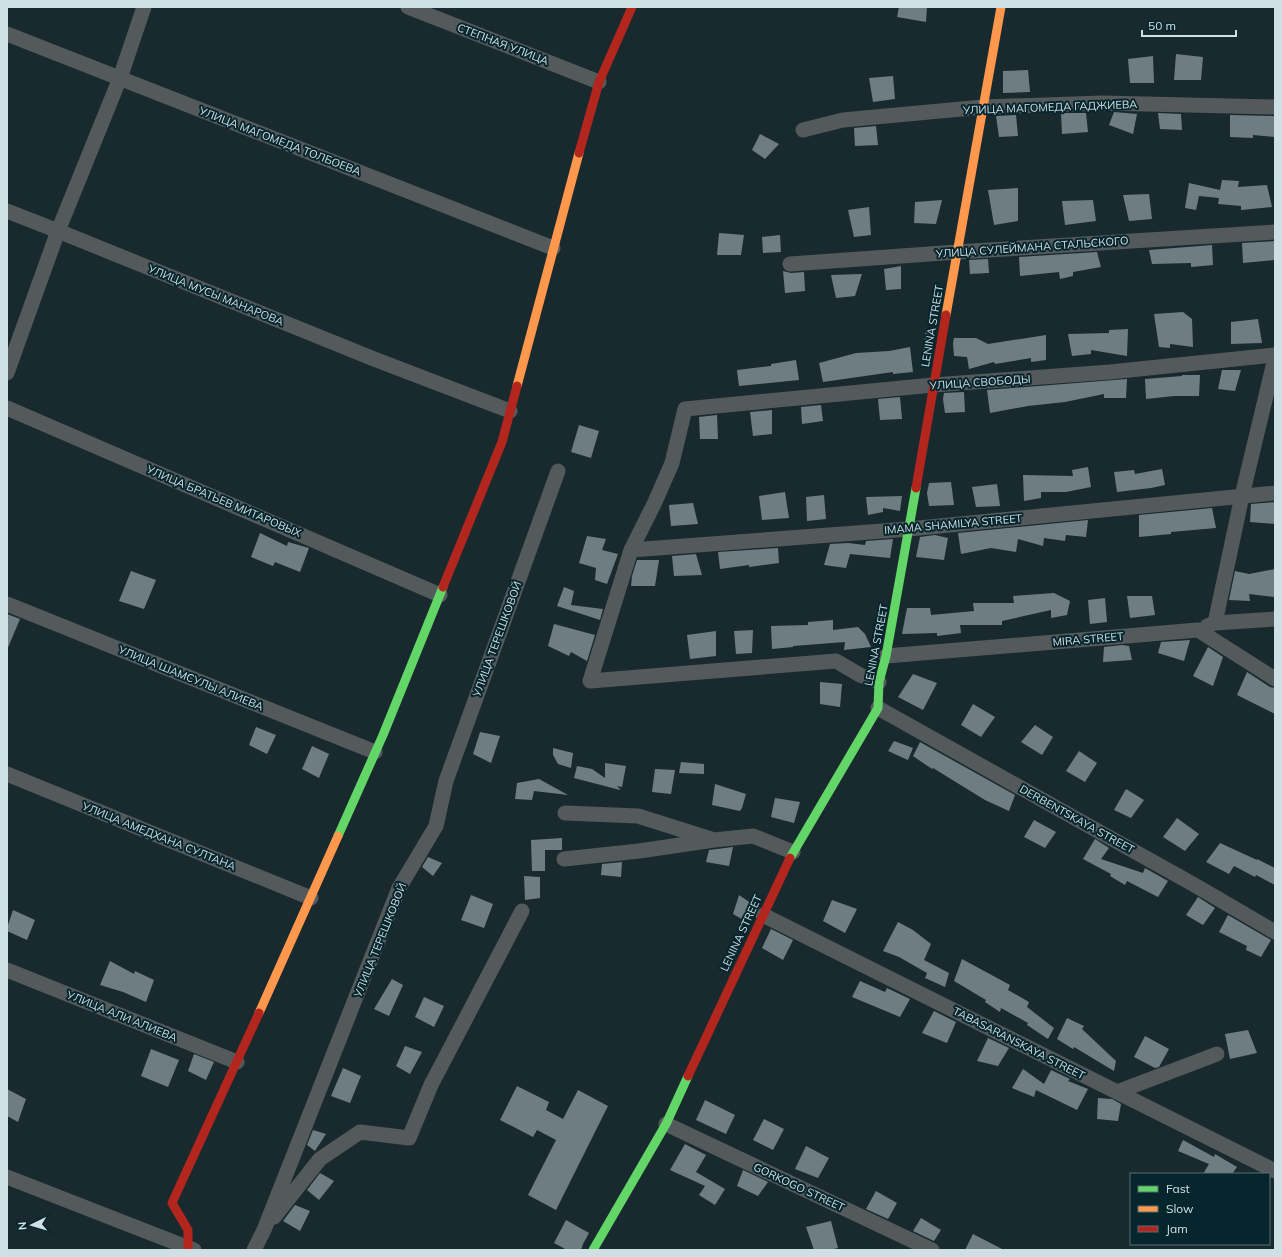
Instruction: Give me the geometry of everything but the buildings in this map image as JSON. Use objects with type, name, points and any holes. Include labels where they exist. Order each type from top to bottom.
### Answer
[{"type":"street","points":[[7,373],[58,230],[120,78],[144,7]]},
{"type":"street","name":"СТЕПНАЯ УЛИЦА","points":[[408,7],[599,82]]},
{"type":"street","points":[[191,1249],[188,1230],[172,1203],[311,898],[375,752],[502,442],[553,248],[599,82],[632,7]]},
{"type":"street","name":"LENINA STREET","points":[[594,1250],[666,1124],[762,915],[793,852],[878,708],[879,682],[886,656],[909,529],[933,385],[1001,7]]},
{"type":"street","name":"УЛИЦА МАГОМЕДА ТОЛБОЕВА","points":[[7,34],[553,248]]},
{"type":"street","name":"УЛИЦА МАГОМЕДА ГАДЖИЕВА","points":[[803,130],[843,120],[983,106],[1103,103],[1275,107]]},
{"type":"street","name":"УЛИЦА МУСЫ МАНАРОВА","points":[[7,211],[58,230],[374,359],[510,411]]},
{"type":"street","name":"УЛИЦА СУЛЕЙМАНА СТАЛЬСКОГО","points":[[790,264],[1275,232]]},
{"type":"street","points":[[1215,623],[1242,496],[1275,356]]},
{"type":"street","name":"УЛИЦА СВОБОДЫ","points":[[631,550],[655,502],[672,463],[685,409],[933,385],[1110,372],[1275,356]]},
{"type":"street","name":"УЛИЦА БРАТЬЕВ МИТАРОВЫХ","points":[[7,408],[440,595]]},
{"type":"street","name":"УЛИЦА ТЕРЕШКОВОЙ","points":[[254,1250],[264,1230],[399,888],[436,826],[446,781],[558,471]]},
{"type":"street","name":"IMAMA SHAMILYA STREET","points":[[631,550],[909,529],[1275,493]]},
{"type":"street","points":[[631,550],[590,681],[836,662],[860,675],[879,682]]},
{"type":"street","name":"УЛИЦА ШАМСУЛЫ АЛИЕВА","points":[[7,604],[375,752]]},
{"type":"street","name":"MIRA STREET","points":[[886,656],[1198,630],[1215,623],[1275,619]]},
{"type":"street","points":[[1198,630],[1275,679]]},
{"type":"street","name":"DERBENTSKAYA STREET","points":[[878,708],[1198,887],[1275,932]]},
{"type":"street","name":"УЛИЦА АМЕДХАНА СУЛТАНА","points":[[7,774],[311,898]]},
{"type":"street","points":[[565,813],[638,816],[714,840]]},
{"type":"street","points":[[564,859],[753,836],[793,852]]},
{"type":"street","points":[[264,1230],[320,1158],[360,1132],[409,1138],[431,1085],[522,911]]},
{"type":"street","name":"TABASARANSKAYA STREET","points":[[762,915],[1275,1171]]},
{"type":"street","name":"УЛИЦА АЛИ АЛИЕВА","points":[[7,970],[237,1062]]},
{"type":"street","points":[[1117,1092],[1217,1054]]},
{"type":"street","name":"GORKOGO STREET","points":[[666,1124],[932,1250]]},
{"type":"street","points":[[7,1177],[191,1249]]},
{"type":"traffic: fast","points":[[790,858],[878,708],[879,682],[886,656],[916,488]]},
{"type":"traffic: fast","points":[[338,836],[383,735],[443,587]]},
{"type":"traffic: fast","points":[[593,1250],[666,1124],[688,1076]]},
{"type":"traffic: slow","points":[[946,315],[1001,7]]},
{"type":"traffic: slow","points":[[517,386],[579,153]]},
{"type":"traffic: slow","points":[[259,1013],[338,836]]},
{"type":"traffic: jam","points":[[579,153],[599,82],[632,7]]},
{"type":"traffic: jam","points":[[916,488],[946,315]]},
{"type":"traffic: jam","points":[[443,587],[502,442],[517,386]]},
{"type":"traffic: jam","points":[[688,1076],[790,858]]},
{"type":"traffic: jam","points":[[188,1248],[188,1230],[172,1203],[259,1013]]}]
